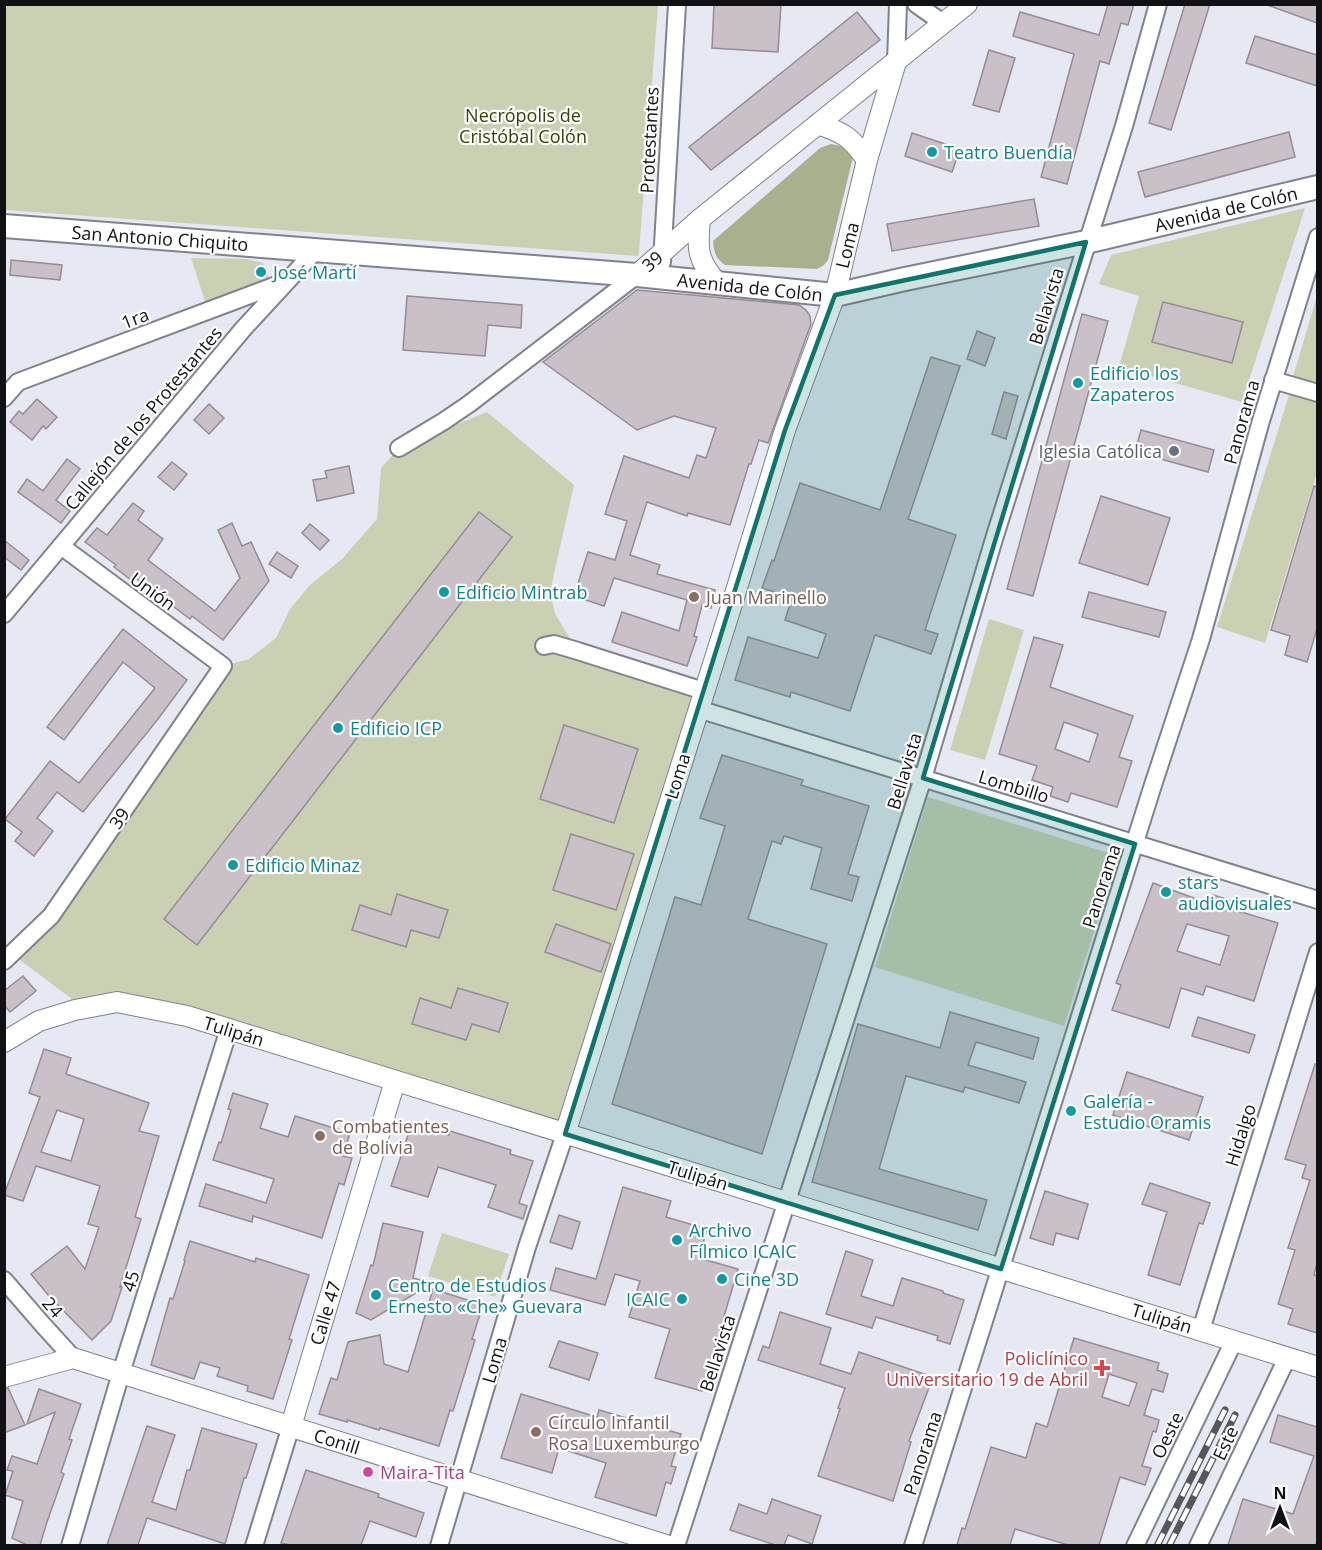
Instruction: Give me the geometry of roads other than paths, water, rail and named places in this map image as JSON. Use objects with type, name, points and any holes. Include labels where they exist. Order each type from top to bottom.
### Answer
[{"type":"main road","name":"Avenida de Colón","points":[[316,250],[637,275],[835,295],[1086,242],[1317,187]]},
{"type":"main road","name":"San Antonio Chiquito","points":[[4,226],[316,250]]},
{"type":"street","name":"Protestantes","points":[[661,278],[677,4]]},
{"type":"street","name":"Loma","points":[[439,1545],[527,1247],[566,1134],[785,430],[835,295],[867,160],[896,62],[898,4]]},
{"type":"street","points":[[916,4],[943,23]]},
{"type":"street","name":"39","points":[[399,448],[469,404],[637,275],[700,219],[967,4]]},
{"type":"street","name":"Bellavista","points":[[676,1545],[923,778],[1086,242],[1124,126],[1158,4]]},
{"type":"street","points":[[818,124],[843,134],[856,144],[867,160]]},
{"type":"street","points":[[700,219],[697,243],[700,259],[718,284]]},
{"type":"street","name":"Panorama","points":[[913,1545],[1201,639],[1273,380],[1317,237]]},
{"type":"street","name":"Callejón de los Protestantes","points":[[4,614],[244,328],[316,250]]},
{"type":"street","name":"1ra","points":[[4,399],[18,382],[286,282]]},
{"type":"street","points":[[1273,380],[1317,393]]},
{"type":"street","name":"Unión","points":[[61,546],[223,666]]},
{"type":"street","name":"Lombillo","points":[[544,646],[554,645],[578,651],[701,700],[923,778],[1317,900]]},
{"type":"street","name":"39","points":[[4,961],[51,916],[223,666]]},
{"type":"street","name":"Hidalgo","points":[[1201,1330],[1317,952]]},
{"type":"street","name":"Tulipán","points":[[4,1042],[39,1021],[75,1010],[117,1002],[187,1016],[1317,1367]]},
{"type":"street","name":"45","points":[[70,1545],[121,1373],[229,1029]]},
{"type":"street","name":"Calle 47","points":[[254,1545],[395,1081]]},
{"type":"street","name":"24","points":[[4,1280],[73,1358]]},
{"type":"street","name":"Oeste","points":[[1135,1545],[1234,1341]]},
{"type":"street","points":[[4,1377],[73,1358]]},
{"type":"street","name":"Conill","points":[[73,1358],[669,1545]]},
{"type":"street","name":"Este","points":[[1198,1545],[1287,1358]]},
{"type":"railway","points":[[1157,1546],[1225,1410]]},
{"type":"railway","points":[[1169,1546],[1235,1415]]},
{"type":"place","name":"Teatro Buendía","points":[[932,152]]},
{"type":"place","name":"José Martí","points":[[261,272]]},
{"type":"place","name":"Edificio los Zapateros","points":[[1078,383]]},
{"type":"place","name":"Iglesia Católica","points":[[1174,451]]},
{"type":"place","name":"Edificio Mintrab","points":[[444,592]]},
{"type":"place","name":"Juan Marinello","points":[[694,597]]},
{"type":"place","name":"Edificio ICP","points":[[338,728]]},
{"type":"place","name":"Edificio Minaz","points":[[233,865]]},
{"type":"place","name":"stars audiovisuales","points":[[1166,892]]},
{"type":"place","name":"Galería - Estudio Oramis","points":[[1071,1111]]},
{"type":"place","name":"Combatientes de Bolivia","points":[[320,1136]]},
{"type":"place","name":"Archivo Fílmico ICAIC","points":[[677,1240]]},
{"type":"place","name":"Cine 3D","points":[[722,1279]]},
{"type":"place","name":"Centro de Estudios Ernesto «Che» Guevara","points":[[376,1295]]},
{"type":"place","name":"ICAIC","points":[[682,1299]]},
{"type":"place","name":"Policlínico Universitario 19 de Abril","points":[[1102,1368]]},
{"type":"place","name":"Círculo Infantil Rosa Luxemburgo","points":[[536,1432]]},
{"type":"place","name":"Maira-Tita","points":[[368,1472]]},
{"type":"park label","name":"Necrópolis de Cristóbal Colón","points":[[523,125]]}]
